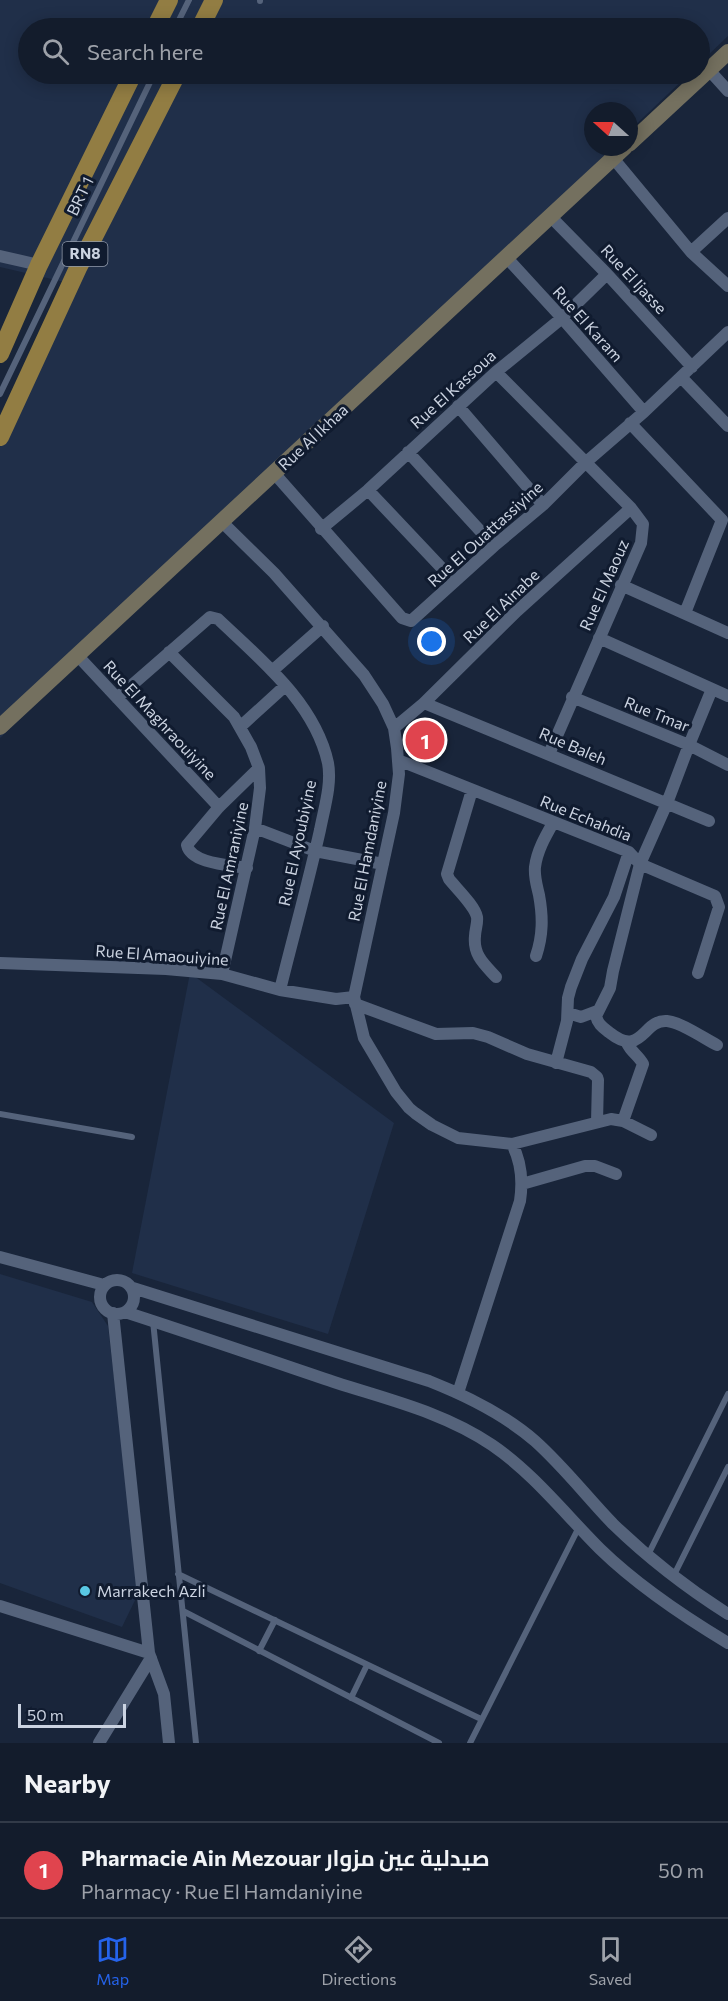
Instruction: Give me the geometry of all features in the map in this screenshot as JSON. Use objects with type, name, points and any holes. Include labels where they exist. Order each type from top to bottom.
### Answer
[{"type":"main road","points":[[160,18],[169,0]]},
{"type":"main road","points":[[205,18],[214,0]]},
{"type":"main road","name":"RN8","points":[[0,354],[13,317],[128,84]]},
{"type":"main road","name":"RN8","points":[[0,437],[78,268],[172,84]]},
{"type":"street","points":[[728,52],[710,70],[728,91]]},
{"type":"street","points":[[638,136],[695,84]]},
{"type":"street","name":"Rue Al Ikhaa","points":[[0,727],[615,156]]},
{"type":"street","points":[[622,156],[691,252],[728,286]]},
{"type":"street","name":"Rue El Ijasse","points":[[550,216],[692,367]]},
{"type":"street","points":[[691,252],[728,218]]},
{"type":"street","points":[[0,256],[39,265]]},
{"type":"street","name":"Rue El Karam","points":[[507,258],[645,412]]},
{"type":"street","name":"Rue El Kassoua","points":[[321,529],[368,490],[496,372],[562,318],[607,274]]},
{"type":"street","name":"Rue El Ouattassiyine","points":[[273,473],[402,618],[411,621],[543,505],[728,332]]},
{"type":"street","name":"Rue El Maouz","points":[[496,372],[631,508],[640,518],[643,530],[641,543],[549,754]]},
{"type":"street","points":[[681,377],[728,426]]},
{"type":"street","points":[[458,406],[543,505]]},
{"type":"street","points":[[630,423],[722,520],[685,613]]},
{"type":"street","points":[[408,452],[494,546]]},
{"type":"street","points":[[368,490],[454,581]]},
{"type":"street","name":"Rue El Ainabe","points":[[394,728],[424,703],[517,611],[631,508]]},
{"type":"street","name":"Rue El Hamdaniyine","points":[[221,521],[274,573],[369,681],[394,728],[399,774],[394,813],[355,1001]]},
{"type":"street","points":[[621,585],[728,633]]},
{"type":"street","name":"Rue El Ayoubiyine","points":[[117,698],[206,619],[214,617],[272,670],[306,713],[320,739],[328,764],[328,793],[280,990]]},
{"type":"street","points":[[272,670],[323,626]]},
{"type":"street","points":[[599,638],[728,696]]},
{"type":"street","name":"Rue El Amraniyine","points":[[169,652],[234,717],[251,747],[259,768],[260,788],[255,828],[222,974]]},
{"type":"street","name":"Rue El Maghraouiyine","points":[[77,655],[219,807]]},
{"type":"street","points":[[240,727],[285,686]]},
{"type":"street","points":[[623,1121],[643,1064],[641,1059],[631,1052],[627,1043],[600,1025],[596,1016],[597,1011],[610,988],[640,864],[712,689]]},
{"type":"street","name":"Rue Tmar","points":[[572,697],[689,745],[728,765]]},
{"type":"street","name":"Rue Baleh","points":[[424,703],[709,821]]},
{"type":"street","name":"Rue Echahdia","points":[[398,760],[629,852],[640,864],[715,896],[719,907],[698,973]]},
{"type":"street","points":[[247,868],[203,860],[194,856],[187,848],[188,842],[219,807],[259,768]]},
{"type":"street","points":[[472,790],[447,874],[474,910],[477,917],[475,951],[496,977]]},
{"type":"street","points":[[536,956],[541,942],[543,922],[535,884],[535,866],[542,844],[553,823]]},
{"type":"street","points":[[255,828],[315,851],[383,864]]},
{"type":"street","points":[[556,1063],[568,1013],[568,998],[576,972],[614,897],[629,852]]},
{"type":"street","name":"Rue El Amaouiyine","points":[[0,963],[166,969],[222,974],[280,990],[355,1001]]},
{"type":"street","points":[[355,1001],[436,1034],[473,1033],[488,1036],[527,1054],[591,1072],[597,1077],[597,1122]]},
{"type":"street","points":[[355,1001],[364,1038],[396,1092],[409,1108],[432,1125],[456,1138],[512,1144],[612,1119],[623,1121],[651,1135]]},
{"type":"street","points":[[568,1013],[582,1017],[597,1011]]},
{"type":"street","points":[[627,1043],[634,1041],[665,1020],[717,1045]]},
{"type":"street","points":[[458,1392],[520,1201],[521,1168],[512,1144]]},
{"type":"street","points":[[522,1184],[585,1166],[595,1166],[616,1174]]},
{"type":"street","points":[[0,1257],[104,1285],[116,1279],[123,1280],[133,1288],[458,1392],[494,1411],[535,1441],[615,1526],[673,1576],[728,1614]]},
{"type":"street","points":[[104,1285],[100,1298],[106,1310],[153,1321],[362,1391],[411,1405],[454,1424],[492,1445],[512,1461],[627,1573],[675,1609],[728,1643]]},
{"type":"street","points":[[119,1313],[134,1302],[133,1288]]},
{"type":"street","points":[[119,1313],[150,1656],[164,1694],[169,1743]]},
{"type":"street","points":[[0,1606],[150,1656]]},
{"type":"street","points":[[99,1743],[150,1656]]},
{"type":"lane","points":[[180,18],[189,0]]},
{"type":"lane","name":"BRT 1","points":[[0,394],[149,84]]},
{"type":"lane","points":[[0,1114],[132,1137]]},
{"type":"lane","points":[[153,1321],[196,1743]]},
{"type":"lane","points":[[648,1555],[728,1394]]},
{"type":"lane","points":[[673,1576],[728,1467]]},
{"type":"lane","points":[[470,1743],[579,1527]]},
{"type":"lane","points":[[178,1574],[481,1719]]},
{"type":"lane","points":[[183,1611],[440,1743]]},
{"type":"lane","points":[[259,1651],[275,1620]]},
{"type":"lane","points":[[351,1698],[368,1665]]},
{"type":"shaded area","points":[[0,0],[728,0],[728,36],[710,53],[710,18],[18,18],[18,84],[678,84],[638,122],[638,102],[584,102],[584,156],[604,156],[0,738],[0,437],[73,284],[0,267]]},
{"type":"shaded area","points":[[190,973],[394,1123],[328,1334],[132,1273]]},
{"type":"shaded area","points":[[0,1274],[92,1302],[108,1326],[139,1592],[122,1627],[0,1583]]},
{"type":"place","name":"Pharmacie Ain Mezouar صيدلية عين مزوار","points":[[425,740]]},
{"type":"place","name":"Marrakech Azli","points":[[85,1591]]}]
